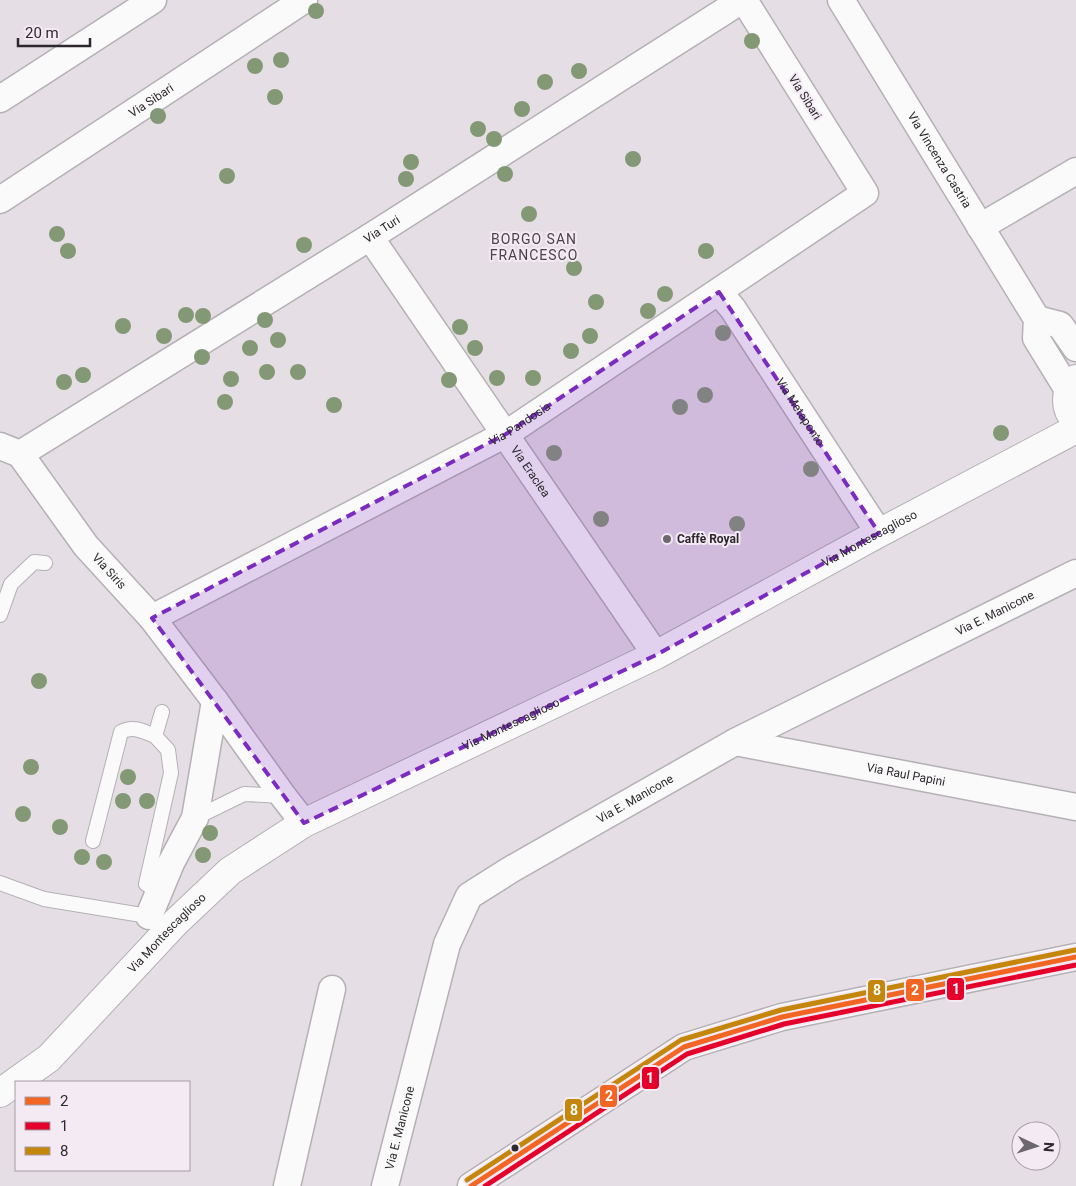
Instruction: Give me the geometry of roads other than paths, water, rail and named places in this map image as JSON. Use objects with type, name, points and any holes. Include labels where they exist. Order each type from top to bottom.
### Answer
[{"type":"main road","points":[[1072,385],[1066,396],[1067,408],[1076,421]]},
{"type":"main road","name":"Via Montescaglioso","points":[[17,1081],[49,1058],[176,922],[230,871],[304,822],[656,655],[879,533],[1076,429]]},
{"type":"main road","name":"Via Montescaglioso","points":[[0,1093],[15,1082]]},
{"type":"street","points":[[0,99],[153,0]]},
{"type":"street","name":"Via Sibari","points":[[0,200],[304,0]]},
{"type":"street","name":"Via Sibari","points":[[743,0],[865,193]]},
{"type":"street","name":"Via Turi","points":[[10,450],[370,237],[743,0]]},
{"type":"street","name":"Via Vincenza Castria","points":[[841,0],[1037,319],[1036,338],[1072,385]]},
{"type":"street","points":[[980,227],[1076,171]]},
{"type":"street","name":"Via Pandosia","points":[[152,618],[506,434],[865,193]]},
{"type":"street","name":"Via Eraclea","points":[[370,237],[656,655]]},
{"type":"street","name":"Via Metaponto","points":[[719,292],[738,317],[879,533]]},
{"type":"street","points":[[1037,319],[1060,325],[1076,348]]},
{"type":"street","name":"Via Siris","points":[[10,450],[86,546],[152,618],[304,822]]},
{"type":"street","name":"Via E. Manicone","points":[[385,1186],[447,944],[469,896],[510,870],[735,742],[1076,573]]},
{"type":"street","points":[[149,916],[171,863],[195,818],[215,701]]},
{"type":"street","name":"Via Raul Papini","points":[[735,742],[1076,807]]},
{"type":"street","points":[[470,1186],[684,1047],[782,1017],[1076,957]]},
{"type":"street","points":[[287,1186],[332,989]]},
{"type":"lane","points":[[0,615],[11,584],[34,562],[45,563]]},
{"type":"lane","points":[[156,736],[162,712]]},
{"type":"lane","points":[[93,841],[122,732],[129,728],[156,736],[168,750],[171,773],[146,884],[158,892]]},
{"type":"lane","points":[[195,818],[244,794],[283,796]]},
{"type":"lane","points":[[0,883],[44,899],[176,922]]},
{"type":"place","name":"Caffè Royal","points":[[667,539]]},
{"type":"district","name":"BORGO SAN FRANCESCO","points":[[534,248]]}]
